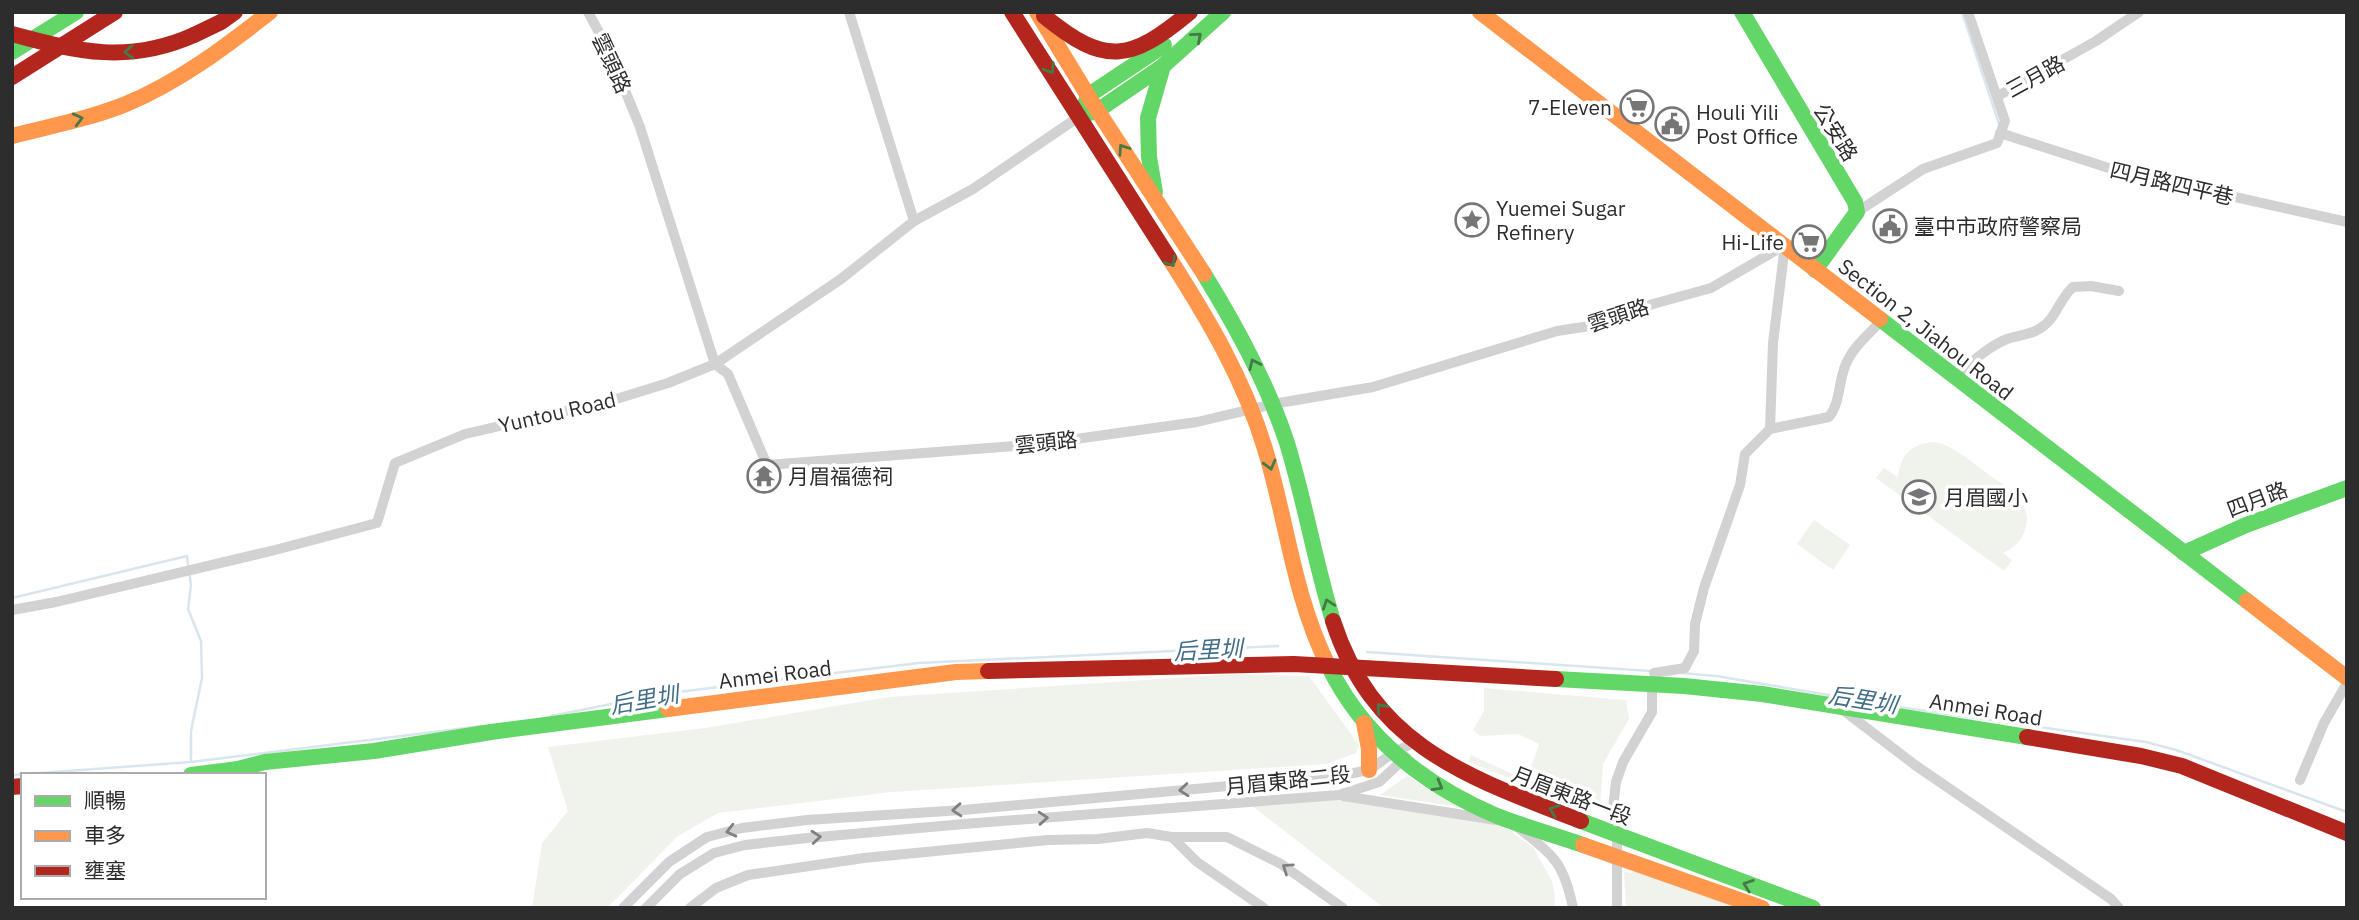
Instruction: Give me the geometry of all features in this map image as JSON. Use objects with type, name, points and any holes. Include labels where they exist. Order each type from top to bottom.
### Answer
[{"type":"main road","points":[[12,52],[76,12]]},
{"type":"main road","points":[[12,77],[115,12]]},
{"type":"main road","points":[[12,34],[90,52],[160,49],[221,22],[235,12]]},
{"type":"main road","points":[[12,136],[101,113],[159,89],[220,52],[270,12]]},
{"type":"main road","name":"月眉東路一段","points":[[1012,12],[1080,116],[1232,363],[1253,410],[1270,462],[1304,604],[1326,666],[1340,692],[1364,723],[1398,757],[1434,785],[1511,822],[1618,856],[1762,908]]},
{"type":"main road","points":[[1038,12],[1078,42],[1094,50],[1112,52],[1129,51],[1144,46],[1174,26],[1189,12]]},
{"type":"main road","name":"月眉東路一段","points":[[1038,12],[1250,355],[1273,404],[1302,496],[1324,591],[1342,644],[1367,692],[1415,742],[1446,765],[1479,781],[1812,908]]},
{"type":"main road","points":[[1080,116],[1089,95],[1164,44],[1202,12]]},
{"type":"main road","points":[[1080,116],[1097,111],[1163,66],[1223,12]]},
{"type":"main road","name":"Section 2, Jiahou Road","points":[[1480,12],[2347,678]]},
{"type":"main road","name":"公安路","points":[[1742,12],[1855,202],[1857,212]]},
{"type":"main road","points":[[1157,201],[1149,157],[1148,118],[1163,66]]},
{"type":"main road","points":[[1815,270],[1857,212]]},
{"type":"main road","name":"四月路","points":[[2185,553],[2246,525],[2347,488]]},
{"type":"main road","name":"Anmei Road","points":[[207,773],[265,762],[373,751],[564,722],[956,672],[1282,664],[1653,679],[1684,686],[1839,706],[2141,756],[2182,766],[2347,833]]},
{"type":"main road","points":[[1364,723],[1369,749],[1368,770]]},
{"type":"street","name":"雲頭路","points":[[588,12],[608,49],[640,127],[715,364],[728,374],[767,465],[1040,444],[1197,422],[1273,404],[1373,387],[1557,331],[1596,325],[1623,312],[1711,288],[1785,245]]},
{"type":"street","points":[[849,12],[914,221]]},
{"type":"street","points":[[1968,12],[1998,96]]},
{"type":"street","name":"三月路","points":[[2000,133],[2005,121],[1998,96],[2084,48],[2140,12]]},
{"type":"street","name":"Yuntou Road","points":[[12,610],[275,550],[377,523],[396,463],[466,434],[613,400],[715,364],[841,279],[914,221],[973,189],[1080,116]]},
{"type":"street","points":[[1857,212],[1923,169],[1997,144],[2000,133]]},
{"type":"street","name":"四月路四平巷","points":[[2000,133],[2115,170],[2347,222]]},
{"type":"street","points":[[1770,429],[1773,344],[1785,245]]},
{"type":"street","points":[[1954,378],[2005,340],[2038,330],[2051,320],[2064,295],[2073,287],[2091,286],[2119,291]]},
{"type":"street","points":[[1617,908],[1618,835],[1612,817],[1616,782],[1623,762],[1652,712],[1653,679],[1685,668],[1694,651],[1695,624],[1704,588],[1740,485],[1745,454],[1770,429],[1829,417],[1834,411],[1846,364],[1855,349],[1881,321]]},
{"type":"street","points":[[2300,780],[2324,723],[2347,684]]},
{"type":"street","points":[[1839,706],[1915,765],[2111,899],[2119,908]]},
{"type":"street","name":"月眉東路二段","points":[[646,908],[680,874],[715,853],[745,845],[951,825],[1339,795],[1379,782],[1398,757],[1415,742]]},
{"type":"street","name":"月眉東路二段","points":[[623,908],[669,862],[707,837],[742,828],[807,820],[963,810],[1338,776],[1368,770],[1398,757]]},
{"type":"street","points":[[1339,795],[1511,822],[1553,856],[1567,877],[1573,908]]},
{"type":"street","points":[[691,908],[716,888],[758,873],[864,858],[1147,833],[1172,837],[1227,837],[1281,864],[1343,908]]},
{"type":"street","points":[[1172,837],[1197,862],[1264,908]]},
{"type":"shaded area","points":[[1935,442],[1948,446],[1965,457],[2021,501],[2027,519],[2025,530],[2016,544],[2003,553],[2012,560],[2004,571],[1876,478],[1884,468],[1898,477],[1901,462],[1909,452],[1920,445]]},
{"type":"shaded area","points":[[1814,520],[1850,545],[1833,570],[1797,544]]},
{"type":"shaded area","points":[[1235,674],[1309,676],[1359,745],[1356,753],[1327,764],[892,792],[718,813],[678,836],[607,908],[532,908],[542,843],[568,811],[548,747],[705,728],[889,697]]},
{"type":"shaded area","points":[[1484,688],[1626,700],[1629,719],[1603,764],[1600,806],[1583,806],[1468,762],[1471,755],[1519,777],[1528,776],[1539,744],[1518,734],[1480,736],[1473,730],[1484,711]]},
{"type":"shaded area","points":[[1407,776],[1459,807],[1380,795]]},
{"type":"shaded area","points":[[1338,800],[1503,826],[1533,847],[1552,881],[1554,908],[1384,908],[1251,805]]},
{"type":"shaded area","points":[[1641,870],[1748,908],[1626,908],[1624,871],[1630,873]]},
{"type":"waterway","points":[[1962,12],[1999,124]]},
{"type":"waterway","points":[[12,598],[187,556],[188,565]]},
{"type":"waterway","points":[[189,572],[191,585],[188,609],[201,641],[202,678],[191,731],[191,762]]},
{"type":"waterway","name":"后里圳","points":[[551,716],[661,694],[919,663],[1278,646]]},
{"type":"waterway","name":"后里圳","points":[[1367,652],[1650,671]]},
{"type":"waterway","name":"后里圳","points":[[1681,673],[1716,676],[1912,709],[2146,742],[2176,750],[2347,812]]},
{"type":"waterway","name":"后里圳","points":[[40,773],[191,762],[482,726]]},
{"type":"waterway","name":"后里圳","points":[[12,775],[21,774]]},
{"type":"traffic: fast","points":[[12,52],[76,12]]},
{"type":"traffic: fast","points":[[1089,113],[1097,111],[1163,66],[1223,12]]},
{"type":"traffic: fast","points":[[1742,12],[1855,202],[1857,212],[1815,270]]},
{"type":"traffic: fast","points":[[1085,104],[1089,95],[1164,45]]},
{"type":"traffic: fast","points":[[1155,192],[1149,157],[1148,118],[1163,66]]},
{"type":"traffic: fast","points":[[1204,274],[1250,356],[1279,421],[1333,621]]},
{"type":"traffic: fast","points":[[1880,319],[2247,601]]},
{"type":"traffic: fast","points":[[2184,553],[2246,525],[2347,488]]},
{"type":"traffic: fast","points":[[1328,665],[1359,715],[1398,756],[1421,774],[1470,804],[1497,816],[1583,845]]},
{"type":"traffic: fast","points":[[1556,679],[1684,686],[1762,694],[2027,737]]},
{"type":"traffic: fast","points":[[207,773],[265,762],[374,751],[491,732],[668,709]]},
{"type":"traffic: fast","points":[[1581,821],[1813,908]]},
{"type":"traffic: slow","points":[[12,136],[98,114],[146,95],[201,63],[270,12]]},
{"type":"traffic: slow","points":[[1037,12],[1204,274]]},
{"type":"traffic: slow","points":[[1480,12],[1880,319]]},
{"type":"traffic: slow","points":[[1169,258],[1224,350],[1247,398],[1273,476],[1307,613],[1328,665]]},
{"type":"traffic: slow","points":[[2247,601],[2347,678]]},
{"type":"traffic: slow","points":[[668,709],[956,672],[988,671]]},
{"type":"traffic: slow","points":[[1364,723],[1369,749],[1369,770]]},
{"type":"traffic: slow","points":[[1583,845],[1762,908]]},
{"type":"traffic: jam","points":[[12,77],[115,12]]},
{"type":"traffic: jam","points":[[194,35],[235,12]]},
{"type":"traffic: jam","points":[[1012,12],[1169,258]]},
{"type":"traffic: jam","points":[[1044,16],[1084,44],[1117,52],[1150,41],[1190,12]]},
{"type":"traffic: jam","points":[[12,34],[59,46],[103,52],[147,50],[194,35]]},
{"type":"traffic: jam","points":[[1333,621],[1351,664],[1373,699],[1400,728],[1430,752],[1464,772],[1581,821]]},
{"type":"traffic: jam","points":[[988,671],[1294,664],[1556,679]]},
{"type":"traffic: jam","points":[[2027,737],[2141,756],[2182,766],[2347,833]]},
{"type":"traffic: jam","points":[[12,787],[21,786]]},
{"type":"place","name":"7-Eleven","points":[[1637,107]]},
{"type":"place","name":"Houli Yili Post Office","points":[[1672,124]]},
{"type":"place","name":"Yuemei Sugar Refinery","points":[[1472,220]]},
{"type":"place","name":"臺中市政府警察局","points":[[1890,226]]},
{"type":"place","name":"Hi-Life","points":[[1809,242]]},
{"type":"place","name":"月眉福德祠","points":[[764,476]]},
{"type":"place","name":"月眉國小","points":[[1919,497]]}]
